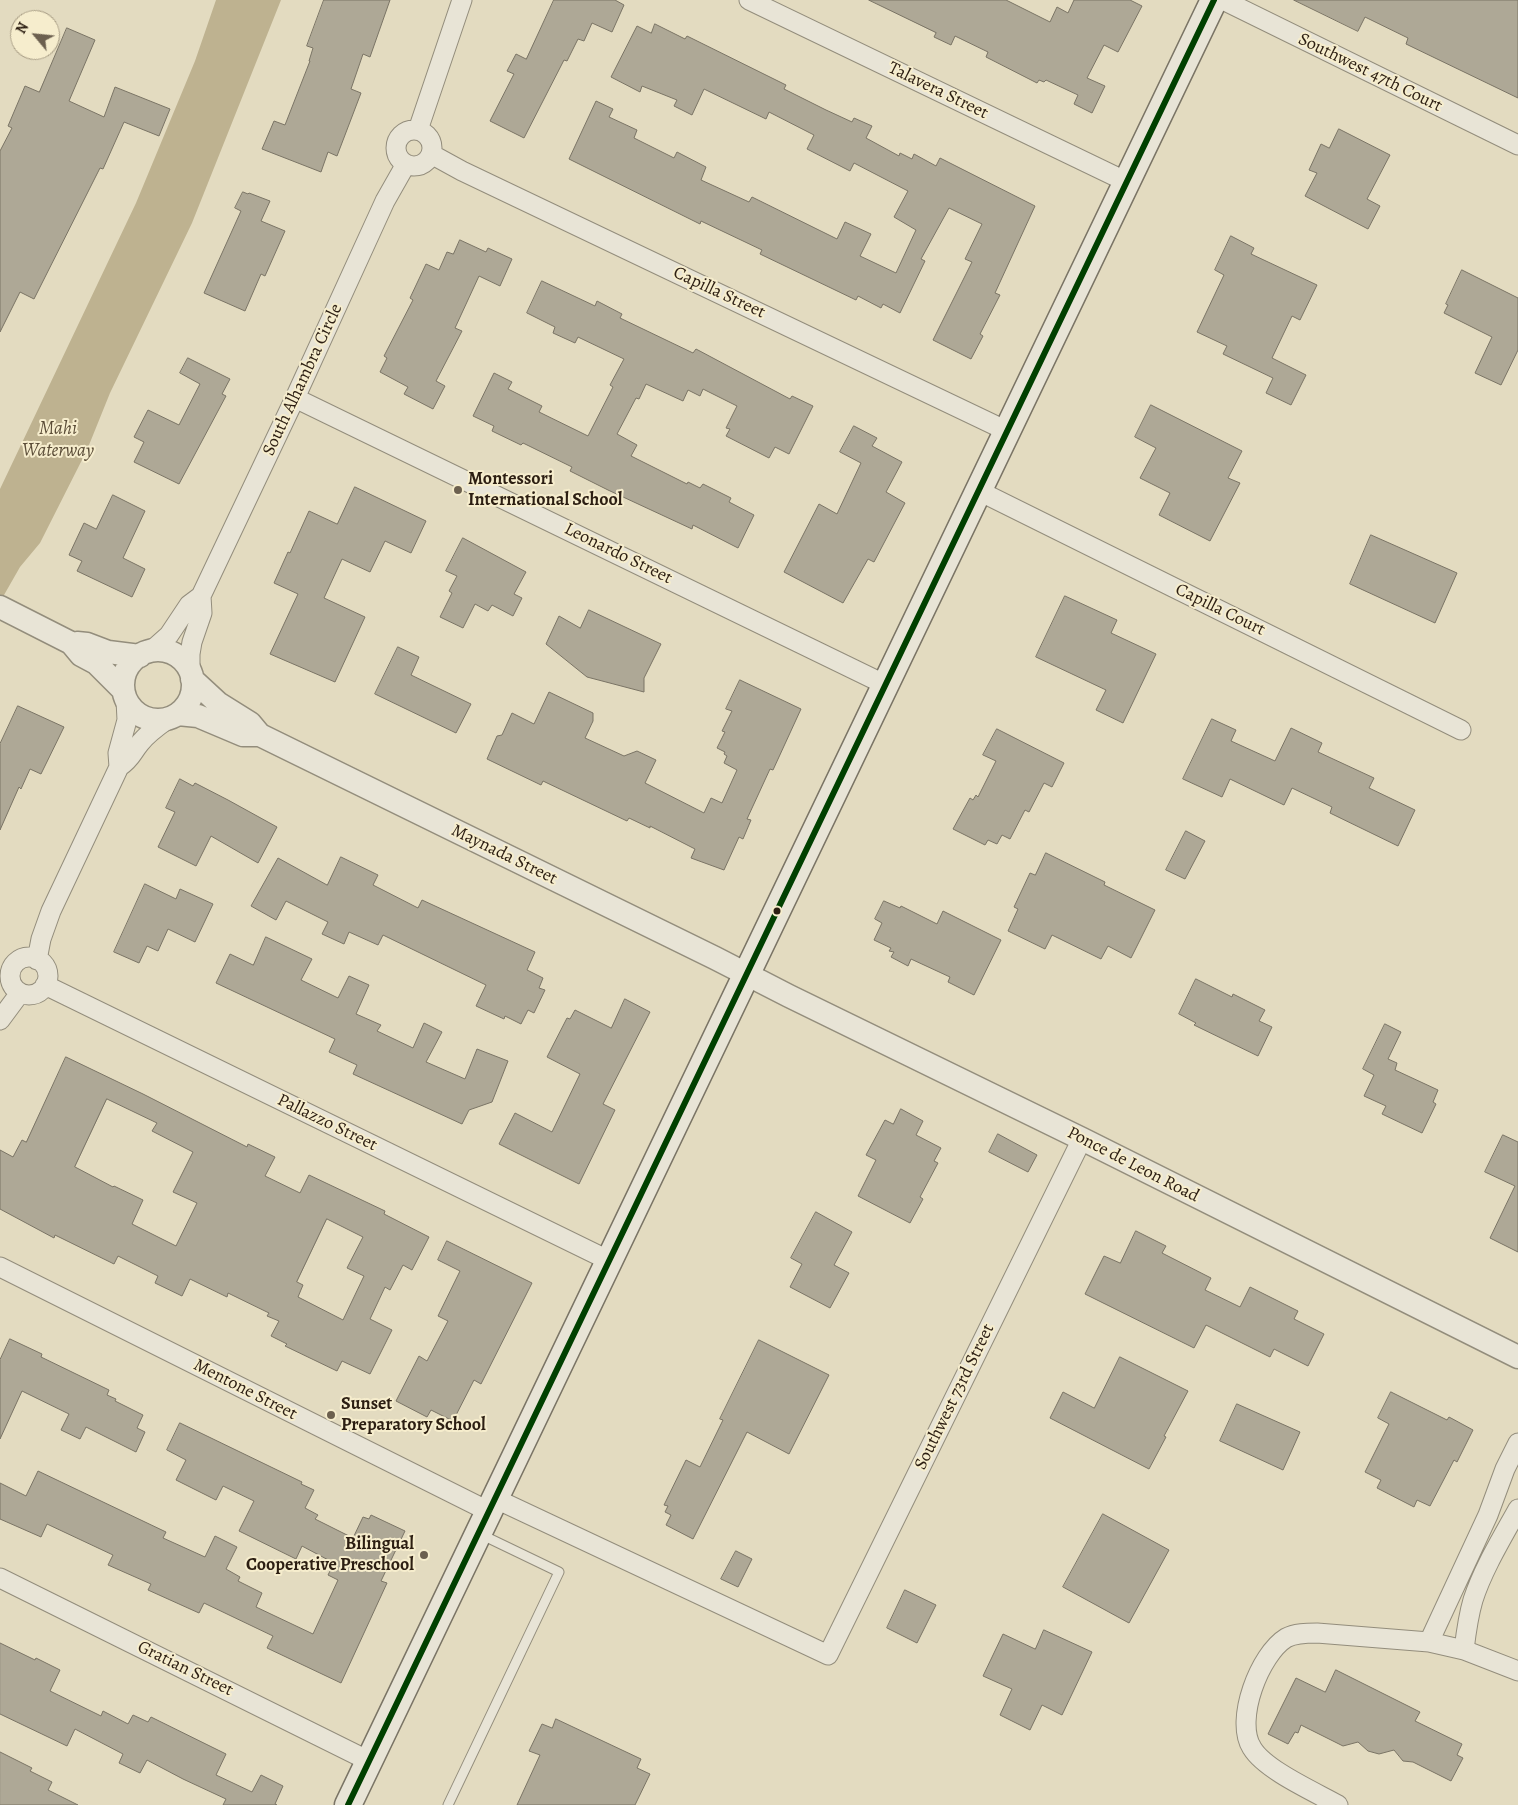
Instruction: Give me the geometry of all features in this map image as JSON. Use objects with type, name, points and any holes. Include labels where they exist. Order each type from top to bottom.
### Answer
[{"type":"main road","points":[[348,1805],[489,1515],[1214,0]]},
{"type":"street","points":[[418,130],[462,0]]},
{"type":"street","name":"Talavera Street","points":[[748,0],[1127,182]]},
{"type":"street","name":"Southwest 47th Court","points":[[1223,0],[1518,145]]},
{"type":"street","points":[[412,130],[418,130],[430,139],[432,144],[431,154],[425,162],[416,166],[406,164],[398,156],[397,145],[402,135],[412,130]]},
{"type":"street","name":"Capilla Street","points":[[431,154],[462,171],[1007,431]]},
{"type":"street","name":"South Alhambra Circle","points":[[145,654],[169,635],[190,605],[201,596],[295,398],[385,201],[406,164]]},
{"type":"street","name":"Leonardo Street","points":[[295,398],[886,685]]},
{"type":"street","name":"Capilla Court","points":[[978,491],[1461,730]]},
{"type":"street","name":"South Alhambra Circle","points":[[191,675],[190,654],[202,613],[201,596]]},
{"type":"street","points":[[0,607],[71,643],[82,655],[96,664],[125,695],[132,709],[139,715],[148,719],[158,720],[173,716]]},
{"type":"street","points":[[37,960],[41,939],[51,910],[119,767],[130,759],[139,744],[150,732],[185,707],[192,689],[191,675],[183,662],[174,655],[162,651],[145,654],[108,652],[87,644],[71,643]]},
{"type":"street","points":[[119,767],[118,753],[126,720],[123,680],[126,670],[132,662],[145,654]]},
{"type":"street","name":"Maynada Street","points":[[191,675],[218,703],[250,723],[260,735],[747,974]]},
{"type":"street","name":"Maynada Street","points":[[173,716],[198,716],[243,735],[260,735]]},
{"type":"street","points":[[32,958],[41,962],[46,971],[46,985],[38,993],[26,995],[20,993],[12,985],[10,974],[12,968],[20,960],[32,958]]},
{"type":"street","name":"Ponce de Leon Road","points":[[747,974],[1518,1357]]},
{"type":"street","name":"Pallazzo Street","points":[[46,985],[610,1261]]},
{"type":"street","points":[[0,1020],[20,993]]},
{"type":"street","name":"Southwest 73rd Street","points":[[828,1655],[1082,1139]]},
{"type":"street","name":"Mentone Street","points":[[0,1267],[489,1515],[828,1655]]},
{"type":"street","points":[[1429,1642],[1488,1515],[1505,1469],[1518,1443]]},
{"type":"street","points":[[1497,1491],[1518,1501]]},
{"type":"street","points":[[1464,1650],[1468,1619],[1474,1598],[1489,1563],[1518,1509]]},
{"type":"street","points":[[1469,1554],[1489,1563]]},
{"type":"street","name":"Gratian Street","points":[[0,1578],[370,1761]]},
{"type":"street","points":[[1338,1805],[1276,1770],[1261,1759],[1251,1748],[1246,1734],[1245,1719],[1253,1688],[1269,1656],[1280,1643],[1292,1636],[1317,1633],[1429,1642],[1464,1650],[1518,1671]]},
{"type":"lane","points":[[448,1805],[559,1572],[489,1515]]},
{"type":"water","name":"Mahi Waterway","points":[[216,0],[281,0],[192,223],[110,393],[87,450],[40,543],[20,567],[0,602],[0,489],[136,203],[195,61]]},
{"type":"building","points":[[324,0],[390,0],[370,57],[363,54],[351,89],[361,93],[337,156],[328,152],[321,172],[262,149],[274,121],[285,125],[310,61],[313,48],[307,46]]},
{"type":"building","points":[[554,0],[615,0],[624,5],[612,32],[592,23],[584,41],[578,39],[567,61],[564,60],[524,138],[490,121],[514,74],[507,71],[516,54],[526,59]]},
{"type":"building","points":[[869,0],[1006,0],[1050,22],[1057,7],[1068,13],[1074,0],[1130,0],[1142,6],[1118,52],[1104,45],[1087,78],[1105,86],[1092,113],[1074,104],[1078,95],[1046,80],[1044,82],[1039,80],[1037,83],[986,57],[988,52],[955,36],[951,45],[934,37],[936,33]]},
{"type":"building","points":[[1294,0],[1518,0],[1518,98],[1406,44],[1408,38],[1365,17],[1358,31]]},
{"type":"building","points":[[655,24],[685,39],[687,36],[786,85],[784,89],[826,110],[852,122],[854,118],[872,126],[866,138],[899,156],[900,153],[912,159],[914,154],[936,166],[940,158],[1035,206],[995,293],[1000,295],[980,334],[983,336],[971,359],[933,340],[972,262],[965,259],[982,224],[949,208],[921,259],[925,261],[900,313],[883,304],[881,308],[858,296],[856,300],[760,254],[762,250],[701,221],[700,224],[569,159],[596,101],[613,109],[609,117],[637,130],[634,138],[674,158],[677,152],[706,167],[701,180],[749,202],[752,197],[837,239],[845,222],[871,234],[860,256],[896,273],[916,230],[894,217],[908,191],[854,163],[850,171],[807,149],[814,135],[769,112],[766,119],[704,89],[692,115],[674,106],[677,100],[642,86],[640,92],[611,77],[637,26],[651,33]]},
{"type":"building","points":[[67,28],[95,40],[69,101],[104,117],[115,87],[170,109],[159,136],[124,122],[103,169],[100,168],[34,299],[20,292],[0,332],[0,151],[12,128],[8,126],[25,86],[39,92],[53,60],[60,60],[60,44]]},
{"type":"building","points":[[1339,129],[1390,155],[1367,199],[1380,206],[1368,229],[1305,196],[1317,173],[1309,170],[1321,144],[1329,148]]},
{"type":"building","points":[[243,192],[270,201],[261,221],[285,231],[265,276],[261,274],[245,311],[204,293],[241,211],[235,208]]},
{"type":"building","points":[[1231,236],[1254,248],[1251,254],[1317,285],[1300,320],[1292,316],[1272,358],[1306,375],[1291,405],[1266,393],[1273,378],[1223,354],[1227,346],[1197,332],[1224,275],[1215,270]]},
{"type":"building","points":[[460,240],[486,252],[488,248],[512,259],[500,286],[479,276],[455,328],[462,331],[436,381],[445,386],[433,409],[404,394],[408,387],[380,372],[387,358],[384,356],[413,300],[410,298],[426,264],[439,270],[447,252],[453,254]]},
{"type":"building","points":[[1462,270],[1518,298],[1518,350],[1501,385],[1475,373],[1492,337],[1444,313],[1448,305],[1446,304]]},
{"type":"building","points":[[542,281],[595,306],[597,301],[622,314],[620,318],[693,353],[696,349],[790,399],[792,396],[813,406],[789,454],[775,447],[769,458],[726,436],[730,429],[726,428],[737,406],[703,389],[700,396],[688,390],[683,401],[646,384],[639,399],[636,398],[617,434],[637,445],[631,456],[687,484],[688,482],[700,488],[703,484],[731,498],[729,502],[754,515],[738,548],[693,525],[692,529],[608,490],[570,471],[572,467],[523,443],[521,445],[492,431],[494,426],[473,416],[494,373],[512,382],[508,389],[542,406],[539,412],[588,436],[613,387],[610,385],[624,359],[578,337],[575,343],[553,333],[555,327],[527,313]]},
{"type":"building","points":[[188,358],[230,379],[222,394],[226,396],[179,484],[134,462],[144,442],[134,437],[148,410],[179,425],[200,384],[180,373]]},
{"type":"building","points":[[1151,405],[1242,451],[1228,478],[1240,483],[1210,541],[1159,515],[1170,493],[1140,478],[1156,448],[1135,437]]},
{"type":"building","points":[[854,426],[877,438],[872,446],[902,462],[886,492],[905,503],[874,562],[868,559],[843,603],[784,572],[819,504],[837,514],[861,463],[840,452]]},
{"type":"building","points":[[355,487],[426,521],[411,553],[385,541],[370,572],[342,559],[324,598],[365,617],[335,682],[270,654],[298,594],[274,583],[309,511],[337,524]]},
{"type":"building","points":[[113,495],[145,511],[123,558],[145,569],[132,597],[77,571],[82,561],[69,555],[84,523],[96,529]]},
{"type":"building","points":[[1371,535],[1457,573],[1435,623],[1350,584]]},
{"type":"building","points":[[463,538],[526,572],[514,594],[522,598],[513,616],[492,605],[488,611],[475,604],[463,628],[440,617],[452,593],[449,591],[457,576],[446,571]]},
{"type":"building","points":[[1065,596],[1117,620],[1111,633],[1156,654],[1123,723],[1096,710],[1106,690],[1036,657]]},
{"type":"building","points":[[589,610],[661,644],[644,678],[644,692],[587,677],[546,644],[559,616],[580,628]]},
{"type":"building","points":[[398,647],[419,657],[411,675],[471,704],[456,733],[375,694]]},
{"type":"building","points":[[740,680],[801,709],[773,770],[770,769],[747,819],[751,820],[743,839],[739,837],[724,870],[691,858],[695,849],[650,826],[650,828],[629,818],[627,821],[543,781],[541,785],[487,759],[497,736],[502,735],[512,713],[534,724],[549,692],[593,713],[593,721],[585,738],[624,756],[637,751],[656,760],[645,783],[704,813],[711,798],[722,803],[737,770],[724,763],[727,756],[724,754],[725,752],[717,748],[725,732],[722,731],[732,711],[726,709]]},
{"type":"building","points":[[18,706],[64,727],[41,774],[30,769],[21,789],[19,787],[0,830],[0,744]]},
{"type":"building","points":[[1212,719],[1236,730],[1231,741],[1275,761],[1291,728],[1322,743],[1318,752],[1374,778],[1369,788],[1415,810],[1398,846],[1330,813],[1332,807],[1292,788],[1284,805],[1230,779],[1222,797],[1183,779]]},
{"type":"building","points":[[997,729],[1064,763],[1052,787],[1044,783],[1029,812],[1025,810],[1010,839],[1002,835],[997,844],[988,840],[985,845],[953,829],[970,798],[973,800],[976,795],[978,797],[996,761],[983,755]]},
{"type":"building","points":[[180,779],[193,786],[195,783],[277,827],[258,863],[211,836],[196,866],[158,847],[175,812],[166,808]]},
{"type":"building","points":[[1186,831],[1205,841],[1185,879],[1166,870]]},
{"type":"building","points":[[1046,853],[1105,882],[1104,885],[1155,910],[1131,958],[1108,946],[1101,959],[1052,935],[1045,949],[1008,931],[1018,909],[1014,907],[1030,873],[1035,875]]},
{"type":"building","points":[[341,857],[378,875],[373,885],[418,908],[422,900],[535,952],[527,970],[543,978],[539,988],[545,990],[534,1013],[528,1010],[521,1024],[505,1016],[504,1019],[476,1006],[486,985],[383,935],[378,945],[349,932],[344,944],[322,934],[328,922],[286,901],[276,920],[251,906],[278,858],[327,885]]},
{"type":"building","points":[[145,884],[176,899],[180,889],[213,904],[195,942],[168,929],[158,951],[147,946],[139,963],[114,952]]},
{"type":"building","points":[[884,901],[900,908],[901,906],[937,924],[943,911],[1001,940],[974,995],[948,982],[950,977],[911,959],[908,966],[891,957],[894,952],[889,951],[891,948],[874,940],[882,923],[875,919]]},
{"type":"building","points":[[266,937],[312,959],[301,980],[338,998],[349,976],[369,985],[356,1014],[381,1025],[377,1031],[413,1048],[424,1023],[442,1032],[426,1062],[465,1079],[477,1049],[508,1061],[492,1102],[469,1110],[462,1124],[353,1074],[357,1065],[329,1052],[335,1039],[216,983],[230,954],[253,965]]},
{"type":"building","points":[[1196,979],[1232,997],[1233,994],[1265,1010],[1259,1021],[1272,1027],[1258,1056],[1194,1025],[1196,1023],[1179,1014]]},
{"type":"building","points":[[625,999],[650,1012],[603,1104],[615,1110],[579,1184],[499,1144],[515,1113],[552,1132],[580,1074],[547,1057],[567,1018],[570,1019],[575,1010],[611,1028]]},
{"type":"building","points":[[1385,1024],[1401,1032],[1388,1059],[1397,1063],[1395,1070],[1438,1090],[1433,1102],[1436,1104],[1422,1133],[1382,1114],[1386,1106],[1364,1096],[1374,1075],[1363,1069]]},
{"type":"building","points":[[66,1057],[247,1147],[248,1144],[275,1157],[265,1176],[300,1193],[309,1175],[385,1211],[384,1214],[429,1237],[412,1270],[403,1265],[390,1290],[385,1287],[370,1319],[392,1330],[370,1374],[342,1361],[337,1371],[285,1346],[287,1344],[271,1336],[279,1321],[267,1316],[269,1313],[228,1293],[227,1297],[190,1279],[182,1296],[155,1283],[158,1276],[118,1256],[114,1264],[55,1235],[54,1238],[0,1209],[0,1150],[13,1157],[22,1140],[26,1142]],"holes":[[[107,1099],[157,1123],[152,1131],[193,1152],[173,1192],[197,1203],[176,1246],[132,1224],[143,1200],[75,1167]],[[327,1219],[363,1237],[347,1268],[364,1276],[343,1320],[298,1297],[303,1285],[297,1282]]]},
{"type":"building","points":[[901,1109],[923,1121],[916,1135],[941,1148],[934,1161],[938,1163],[920,1197],[923,1199],[910,1223],[858,1196],[876,1160],[866,1155],[885,1120],[893,1124]]},
{"type":"building","points":[[998,1134],[1037,1155],[1028,1172],[989,1152]]},
{"type":"building","points":[[1503,1135],[1518,1142],[1518,1252],[1490,1238],[1515,1186],[1485,1172]]},
{"type":"building","points":[[816,1212],[852,1232],[834,1265],[849,1273],[830,1308],[790,1287],[802,1264],[791,1258]]},
{"type":"building","points":[[1136,1231],[1166,1246],[1162,1253],[1211,1278],[1205,1290],[1240,1307],[1250,1287],[1298,1311],[1294,1319],[1324,1334],[1308,1366],[1274,1349],[1270,1357],[1206,1325],[1194,1348],[1085,1294],[1104,1256],[1120,1263]]},
{"type":"building","points":[[447,1241],[532,1283],[481,1384],[474,1380],[453,1421],[431,1410],[427,1417],[396,1401],[419,1356],[427,1361],[448,1321],[438,1316],[460,1271],[438,1260]]},
{"type":"building","points":[[10,1339],[42,1354],[41,1357],[109,1390],[107,1395],[116,1399],[115,1401],[143,1415],[137,1428],[145,1432],[136,1452],[86,1427],[80,1439],[61,1430],[69,1414],[22,1391],[0,1439],[0,1360]]},
{"type":"building","points":[[759,1340],[829,1375],[789,1454],[747,1432],[693,1539],[666,1525],[671,1515],[665,1512],[668,1506],[664,1505],[686,1460],[700,1467],[723,1420],[720,1419]]},
{"type":"building","points":[[1120,1357],[1188,1391],[1149,1469],[1050,1418],[1063,1392],[1094,1408]]},
{"type":"building","points":[[1391,1392],[1447,1420],[1449,1417],[1473,1430],[1457,1462],[1454,1460],[1430,1506],[1417,1500],[1414,1507],[1377,1488],[1381,1480],[1365,1472],[1389,1424],[1378,1418]]},
{"type":"building","points":[[1237,1404],[1300,1432],[1283,1470],[1220,1441]]},
{"type":"building","points":[[180,1423],[302,1482],[301,1484],[314,1490],[305,1508],[318,1515],[315,1519],[353,1538],[363,1517],[369,1519],[371,1515],[405,1531],[381,1581],[387,1583],[341,1683],[267,1648],[273,1636],[204,1603],[199,1613],[148,1590],[151,1584],[108,1565],[113,1555],[47,1524],[41,1537],[0,1519],[0,1483],[26,1496],[38,1471],[166,1532],[163,1538],[205,1557],[215,1536],[237,1547],[226,1569],[240,1577],[238,1581],[262,1593],[256,1607],[313,1634],[338,1580],[328,1575],[334,1563],[302,1546],[296,1559],[239,1531],[254,1501],[223,1486],[216,1500],[176,1480],[186,1460],[167,1450]]},
{"type":"building","points":[[1103,1514],[1169,1550],[1129,1623],[1063,1587]]},
{"type":"building","points":[[736,1551],[752,1559],[738,1587],[721,1579]]},
{"type":"building","points":[[905,1590],[936,1605],[917,1643],[887,1628]]},
{"type":"building","points":[[1044,1630],[1092,1652],[1062,1715],[1042,1705],[1030,1730],[1000,1715],[1012,1689],[983,1676],[1003,1634],[1035,1649]]},
{"type":"building","points":[[0,1643],[60,1670],[50,1691],[101,1716],[103,1711],[128,1724],[133,1715],[148,1722],[151,1717],[226,1754],[216,1775],[252,1792],[261,1775],[283,1786],[275,1804],[277,1805],[223,1805],[226,1799],[147,1760],[140,1773],[119,1763],[123,1754],[75,1729],[67,1746],[0,1714]]},
{"type":"building","points":[[1336,1670],[1420,1712],[1415,1721],[1462,1744],[1457,1755],[1463,1758],[1451,1781],[1413,1762],[1403,1761],[1394,1750],[1379,1754],[1368,1751],[1358,1742],[1343,1746],[1301,1725],[1298,1733],[1295,1732],[1288,1744],[1268,1734],[1296,1678],[1325,1692]]},
{"type":"building","points":[[556,1719],[641,1759],[637,1768],[650,1774],[635,1805],[517,1805],[540,1755],[529,1751],[542,1724],[552,1728]]},
{"type":"building","points":[[0,1752],[32,1768],[30,1771],[52,1782],[48,1790],[78,1805],[0,1805]]},
{"type":"transit line","points":[[348,1805],[1214,0]]},
{"type":"place","name":"Montessori International School","points":[[458,490]]},
{"type":"place","name":"Sunset Preparatory School","points":[[331,1415]]},
{"type":"place","name":"Bilingual Cooperative Preschool","points":[[424,1555]]}]
